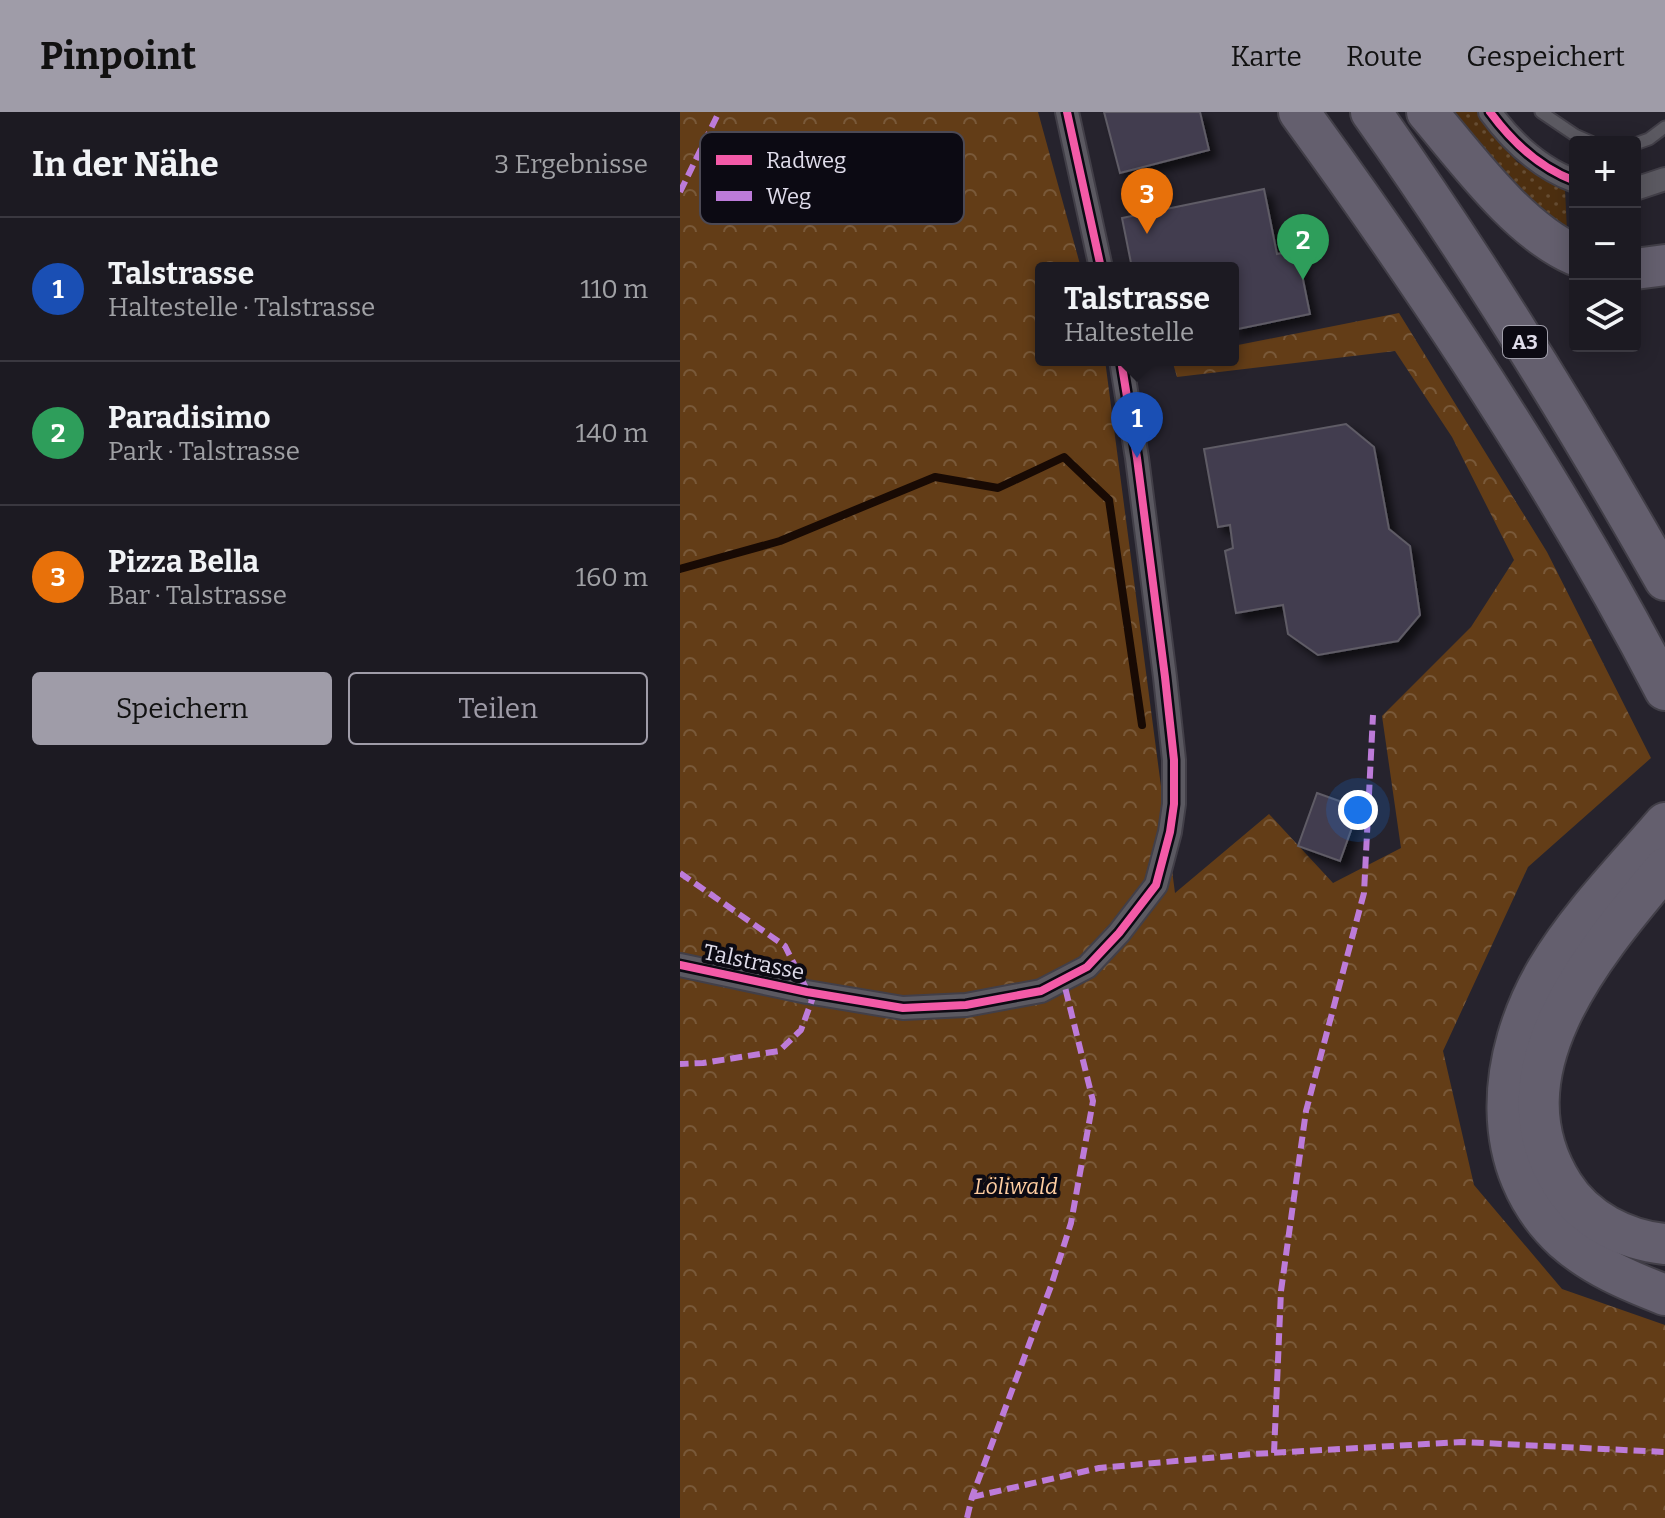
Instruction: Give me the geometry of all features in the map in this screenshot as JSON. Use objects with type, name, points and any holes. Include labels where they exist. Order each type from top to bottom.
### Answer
[{"type":"highway","name":"A3","points":[[1299,112],[1370,211],[1499,405],[1593,559],[1665,690]]},
{"type":"highway","name":"A3","points":[[1371,112],[1469,255],[1543,371],[1665,580]]},
{"type":"highway","points":[[1427,112],[1505,202],[1543,235],[1569,251]]},
{"type":"highway","points":[[1641,268],[1665,265]]},
{"type":"highway","points":[[1665,823],[1584,917],[1547,970],[1531,1001],[1516,1044],[1509,1074],[1507,1105],[1509,1136],[1516,1165],[1526,1189],[1547,1221],[1576,1250],[1603,1268],[1665,1295]]},
{"type":"highway","points":[[1665,868],[1600,951],[1565,1005],[1547,1051],[1539,1106],[1541,1131],[1548,1156],[1558,1178],[1572,1197],[1608,1227],[1629,1237],[1665,1244]]},
{"type":"street","points":[[1067,112],[1100,262]]},
{"type":"street","points":[[1490,112],[1523,149],[1543,165],[1569,179]]},
{"type":"street","points":[[1641,187],[1665,179]]},
{"type":"street","name":"Talstrasse","points":[[680,965],[807,992],[903,1008],[966,1005],[1041,991],[1087,967],[1119,933],[1156,885],[1170,832],[1174,804],[1174,760],[1137,458],[1122,366]]},
{"type":"lane","points":[[1541,112],[1577,136]]},
{"type":"lane","points":[[1641,142],[1665,127]]},
{"type":"shaded area","points":[[1451,112],[1477,112],[1517,162],[1565,189],[1567,231],[1513,187]]},
{"type":"green space","name":"Löliwald","points":[[680,112],[1038,112],[1079,262],[1035,262],[1035,366],[1106,366],[1175,893],[1269,814],[1333,883],[1401,848],[1382,716],[1471,627],[1514,560],[1452,437],[1395,351],[1177,377],[1174,366],[1239,366],[1239,345],[1399,313],[1547,552],[1651,758],[1528,867],[1443,1051],[1474,1185],[1562,1289],[1665,1325],[1665,1518],[680,1518]]},
{"type":"building","points":[[1104,112],[1200,112],[1209,150],[1120,173]]},
{"type":"building","points":[[1264,189],[1277,254],[1297,250],[1310,314],[1239,329],[1239,262],[1131,262],[1122,218]]},
{"type":"building","points":[[1346,424],[1374,447],[1389,529],[1410,546],[1420,615],[1398,641],[1318,655],[1288,634],[1283,605],[1236,613],[1225,551],[1233,548],[1230,525],[1218,527],[1204,449]]},
{"type":"building","points":[[1317,793],[1359,808],[1340,861],[1298,846]]},
{"type":"waterway","points":[[680,569],[780,541],[935,477],[998,488],[1064,457],[1109,500],[1142,725]]},
{"type":"marked path","points":[[709,132],[719,112]]},
{"type":"marked path","points":[[680,192],[700,151]]},
{"type":"marked path","points":[[1274,1453],[1281,1291],[1306,1111],[1364,893],[1373,715]]},
{"type":"marked path","points":[[680,873],[785,946],[812,1000],[801,1030],[779,1051],[680,1064]]},
{"type":"marked path","points":[[967,1518],[1071,1223],[1093,1101],[1063,979]]},
{"type":"marked path","points":[[972,1497],[1099,1468],[1253,1454],[1462,1442],[1665,1452]]},
{"type":"cycle path","points":[[1067,112],[1100,262]]},
{"type":"cycle path","points":[[1490,112],[1528,153],[1569,179]]},
{"type":"cycle path","points":[[680,965],[807,992],[903,1008],[966,1005],[1041,991],[1087,967],[1119,933],[1156,885],[1170,832],[1174,804],[1174,760],[1137,458],[1122,366]]},
{"type":"place","name":"Pizza Bella","points":[[1147,234]]},
{"type":"place","name":"Paradisimo","points":[[1303,280]]},
{"type":"place","name":"Talstrasse","points":[[1137,458]]}]
